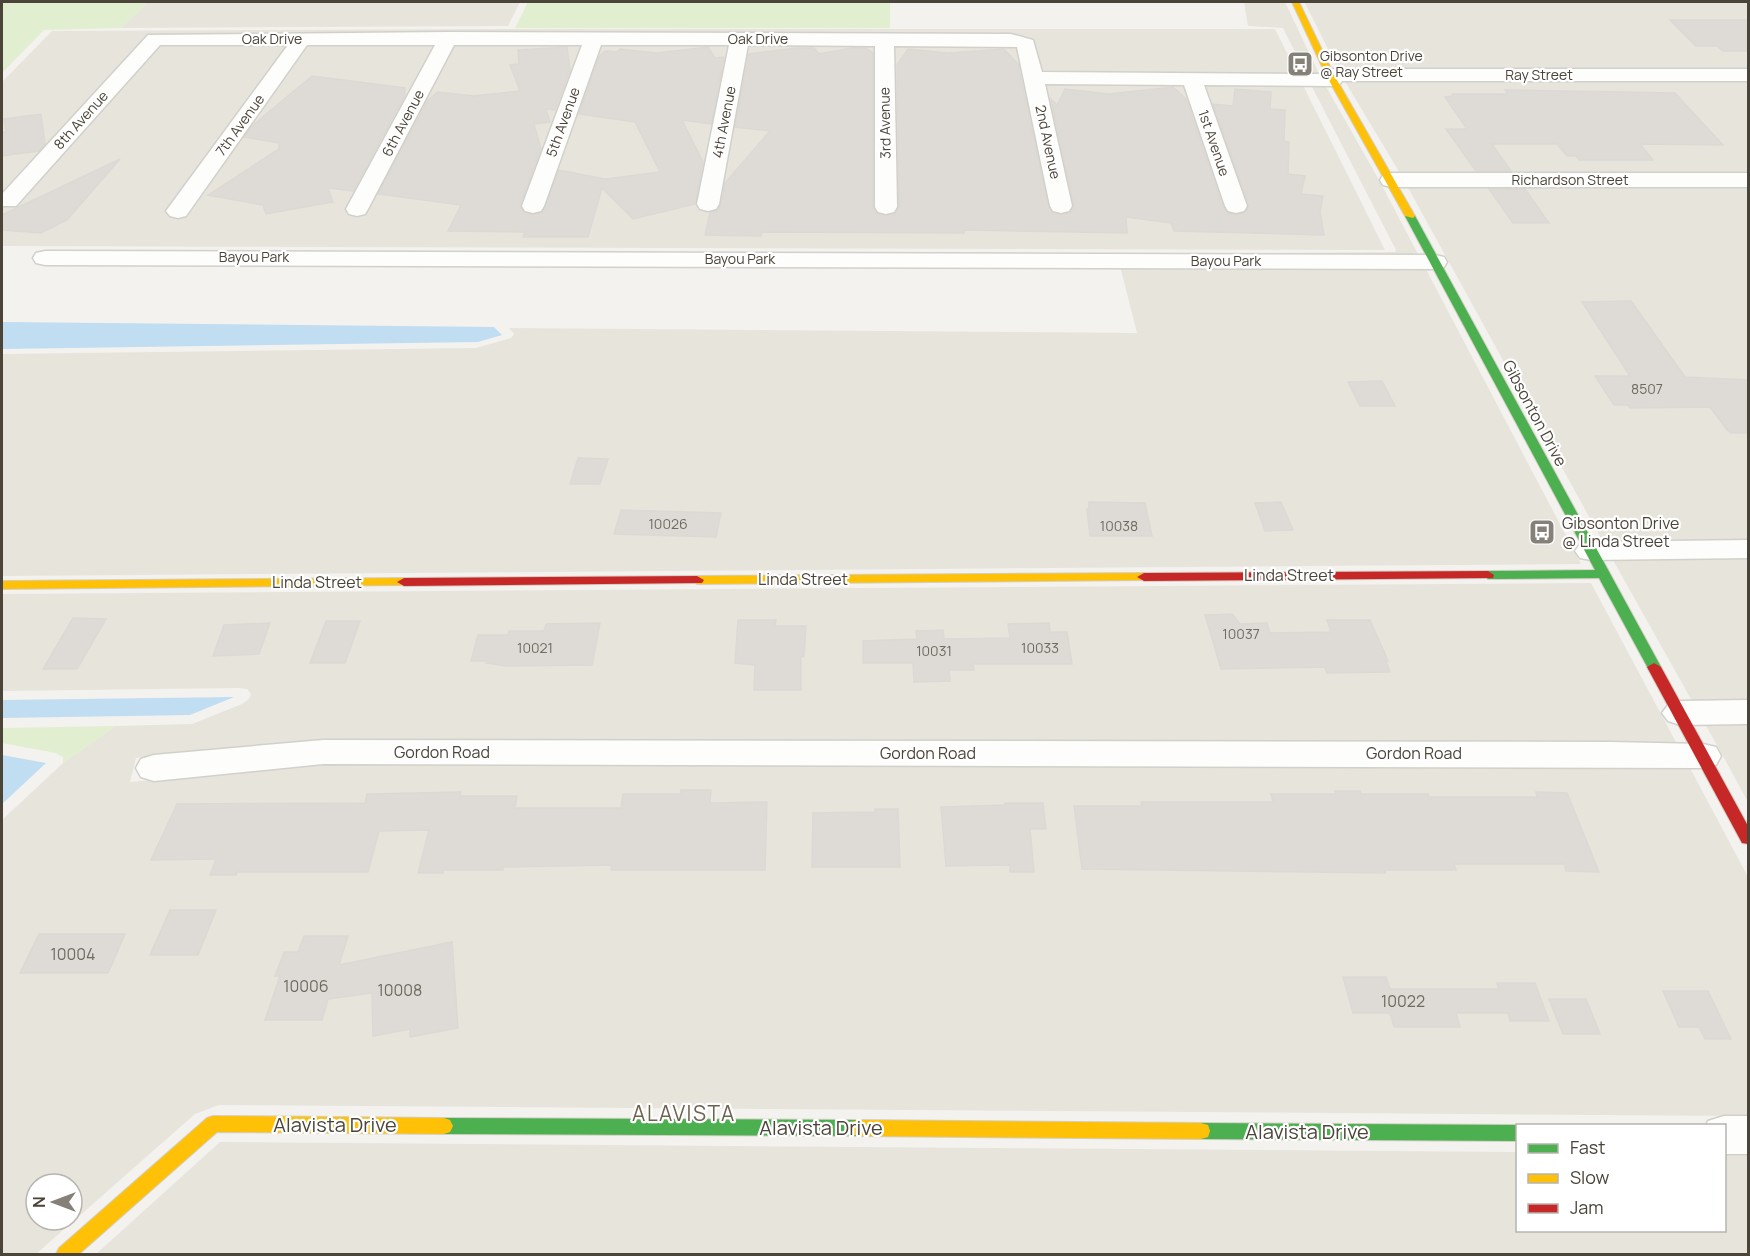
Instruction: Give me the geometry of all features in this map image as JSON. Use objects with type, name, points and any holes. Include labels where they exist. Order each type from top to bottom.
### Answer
[{"type":"street","name":"Gibsonton Drive","points":[[1295,2],[1332,77],[1391,180],[1749,838]]},
{"type":"street","name":"6th Avenue","points":[[357,209],[448,38]]},
{"type":"street","name":"5th Avenue","points":[[533,206],[594,38]]},
{"type":"street","name":"Oak Drive","points":[[155,39],[1018,40],[1026,44],[1035,78]]},
{"type":"street","name":"8th Avenue","points":[[8,201],[155,39]]},
{"type":"street","name":"7th Avenue","points":[[178,211],[302,39]]},
{"type":"street","name":"4th Avenue","points":[[708,204],[740,39]]},
{"type":"street","name":"3rd Avenue","points":[[884,39],[886,207]]},
{"type":"street","name":"Ray Street","points":[[1332,77],[1749,75]]},
{"type":"street","points":[[1035,78],[1192,80],[1332,77]]},
{"type":"street","name":"2nd Avenue","points":[[1035,78],[1061,206]]},
{"type":"street","name":"1st Avenue","points":[[1192,80],[1236,206]]},
{"type":"street","name":"Richardson Street","points":[[1391,180],[1749,180]]},
{"type":"street","name":"Bayou Park","points":[[45,258],[1435,262]]},
{"type":"street","name":"Linda Street","points":[[2,585],[1597,562],[1749,549]]},
{"type":"street","points":[[1680,713],[1749,712]]},
{"type":"street","name":"Gordon Road","points":[[154,768],[323,752],[1576,753],[1703,756]]},
{"type":"street","name":"Alavista Drive","points":[[66,1254],[213,1124],[1516,1133]]},
{"type":"street","points":[[1726,1135],[1749,1135]]},
{"type":"shaded area","points":[[148,2],[520,2],[508,26],[121,28]]},
{"type":"shaded area","points":[[1244,2],[1285,2],[1320,76],[1307,76],[1283,28],[1248,26]]},
{"type":"shaded area","points":[[1305,3],[1748,3],[1748,71],[1339,71]]},
{"type":"shaded area","points":[[1275,29],[1385,250],[2,246],[2,82],[52,31]]},
{"type":"shaded area","points":[[1343,78],[1748,79],[1748,175],[1401,175]]},
{"type":"shaded area","points":[[1310,83],[1324,83],[1379,180],[1581,564],[2,576],[2,354],[476,348],[511,338],[514,334],[509,328],[1137,333],[1117,254],[1395,252]]},
{"type":"shaded area","points":[[1406,184],[1748,185],[1748,540],[1603,542]]},
{"type":"shaded area","points":[[1748,558],[1748,702],[1692,701],[1613,560]]},
{"type":"shaded area","points":[[1591,583],[1677,744],[327,740],[136,758],[130,782],[320,764],[1690,768],[1748,877],[1748,1116],[219,1105],[195,1114],[84,1212],[84,1172],[24,1172],[24,1232],[61,1232],[36,1254],[2,1254],[2,820],[63,763],[115,726],[192,724],[242,704],[249,699],[251,694],[247,689],[238,688],[2,691],[2,594]]},
{"type":"shaded area","points":[[1705,724],[1748,724],[1748,802],[1723,756]]},
{"type":"shaded area","points":[[220,1142],[1516,1152],[1516,1232],[1726,1232],[1726,1154],[1748,1154],[1748,1254],[96,1254]]},
{"type":"green space","points":[[2,2],[148,2],[121,28],[44,30],[2,73]]},
{"type":"green space","points":[[528,2],[890,2],[890,28],[515,28]]},
{"type":"green space","points":[[115,726],[63,763],[63,757],[56,753],[2,743],[2,728]]},
{"type":"water","points":[[2,322],[494,327],[502,335],[478,342],[2,349]]},
{"type":"water","points":[[234,697],[190,715],[2,718],[2,700]]},
{"type":"water","points":[[2,755],[46,763],[2,804]]},
{"type":"building","points":[[1670,20],[1749,20],[1749,51],[1723,51],[1717,46],[1696,46]]},
{"type":"building","points":[[567,47],[570,70],[555,110],[546,109],[550,122],[534,124],[541,149],[520,205],[523,212],[532,215],[543,212],[559,170],[605,179],[660,172],[635,122],[579,114],[599,57],[605,51],[617,52],[620,49],[656,53],[708,47],[715,58],[724,57],[711,124],[682,120],[703,162],[695,204],[633,219],[602,188],[588,237],[523,237],[525,232],[448,231],[461,205],[378,194],[428,100],[438,92],[474,96],[520,91],[510,65],[519,64],[518,50]]},
{"type":"building","points":[[814,48],[819,54],[851,48],[866,48],[873,53],[873,207],[877,214],[885,216],[895,214],[899,207],[897,65],[908,49],[948,53],[1004,49],[1018,64],[1048,206],[1052,213],[1060,215],[1070,213],[1074,206],[1051,99],[1057,105],[1065,89],[1109,94],[1173,87],[1186,99],[1223,207],[1227,213],[1235,215],[1245,213],[1249,205],[1213,104],[1233,106],[1235,89],[1271,92],[1270,109],[1285,110],[1284,141],[1289,142],[1288,174],[1305,176],[1301,194],[1323,196],[1320,212],[1324,235],[1174,231],[1171,223],[1126,217],[1127,233],[964,230],[964,233],[762,232],[761,236],[705,235],[710,213],[717,211],[721,205],[725,183],[770,131],[735,127],[749,54]]},
{"type":"building","points":[[312,76],[405,88],[405,95],[353,191],[328,188],[333,202],[266,214],[263,205],[208,195],[279,149],[279,143],[244,137],[252,126]]},
{"type":"building","points":[[1505,90],[1675,93],[1723,145],[1640,144],[1653,160],[1579,160],[1576,156],[1567,156],[1557,144],[1492,144],[1511,171],[1476,171],[1446,129],[1467,129],[1445,97],[1453,96],[1452,94],[1508,94]]},
{"type":"building","points":[[41,114],[45,144],[39,151],[2,156],[2,132],[6,132],[4,119]]},
{"type":"building","points":[[120,159],[67,220],[41,233],[2,230],[2,215]]},
{"type":"building","points":[[1489,189],[1525,189],[1549,223],[1513,223]]},
{"type":"building","points":[[1631,301],[1685,377],[1749,380],[1749,433],[1731,433],[1710,407],[1630,408],[1628,405],[1614,405],[1595,376],[1630,376],[1582,302]]},
{"type":"building","points":[[1382,381],[1395,406],[1360,406],[1348,382]]},
{"type":"building","points":[[578,458],[608,459],[600,484],[570,484]]},
{"type":"building","points":[[1089,502],[1145,503],[1152,536],[1090,536],[1087,509],[1089,509]]},
{"type":"building","points":[[1281,502],[1293,530],[1265,531],[1255,503]]},
{"type":"building","points":[[621,510],[721,513],[716,537],[614,534]]},
{"type":"building","points":[[1232,614],[1240,624],[1267,623],[1270,633],[1331,632],[1327,620],[1370,620],[1388,661],[1386,661],[1390,672],[1327,673],[1325,667],[1221,669],[1205,615]]},
{"type":"building","points":[[73,618],[106,619],[77,669],[43,669]]},
{"type":"building","points":[[738,620],[776,620],[775,626],[806,626],[804,656],[801,657],[801,690],[754,690],[755,665],[735,663]]},
{"type":"building","points":[[326,621],[360,621],[345,663],[310,663]]},
{"type":"building","points":[[270,623],[259,654],[213,656],[224,625]]},
{"type":"building","points":[[600,623],[592,665],[506,666],[486,663],[487,661],[471,661],[478,635],[508,635],[509,631],[544,631],[546,624]]},
{"type":"building","points":[[1049,623],[1050,632],[1067,632],[1072,664],[973,664],[974,670],[949,670],[950,681],[914,682],[913,663],[863,663],[863,641],[917,639],[916,631],[943,630],[944,639],[1010,638],[1008,624]]},
{"type":"building","points":[[681,790],[711,790],[710,803],[767,802],[765,870],[611,870],[612,865],[503,867],[503,870],[443,870],[443,873],[418,873],[429,830],[379,831],[368,872],[237,872],[236,875],[210,875],[216,859],[151,860],[177,804],[365,803],[367,794],[461,792],[460,796],[517,796],[515,808],[621,808],[623,794],[681,794]]},
{"type":"building","points":[[1335,791],[1360,791],[1361,794],[1428,794],[1429,797],[1537,797],[1536,792],[1567,793],[1599,872],[1566,871],[1564,864],[1454,864],[1456,870],[1385,870],[1385,873],[1082,869],[1074,806],[1142,806],[1141,802],[1273,802],[1271,794],[1336,794]]},
{"type":"building","points":[[1005,803],[1043,803],[1046,829],[1030,829],[1034,872],[1010,872],[1010,865],[946,866],[941,807],[1005,805]]},
{"type":"building","points":[[875,809],[898,809],[900,867],[812,867],[813,813],[875,812]]},
{"type":"building","points":[[170,910],[216,910],[198,955],[150,955]]},
{"type":"building","points":[[39,934],[125,934],[108,973],[20,973]]},
{"type":"building","points":[[304,936],[348,936],[339,965],[452,942],[458,1028],[410,1037],[410,1029],[373,1036],[372,993],[328,999],[322,1020],[265,1020],[280,976],[275,976],[284,952],[298,952]]},
{"type":"building","points":[[1343,977],[1386,977],[1390,989],[1499,989],[1497,983],[1535,983],[1549,1021],[1510,1021],[1508,1013],[1456,1013],[1460,1027],[1394,1027],[1390,1013],[1353,1013]]},
{"type":"building","points":[[1663,991],[1708,991],[1731,1039],[1705,1039],[1699,1027],[1679,1027]]},
{"type":"building","points":[[1549,999],[1586,999],[1600,1034],[1563,1034]]},
{"type":"traffic: fast","points":[[1410,216],[1654,667]]},
{"type":"traffic: fast","points":[[1488,575],[1604,574]]},
{"type":"traffic: fast","points":[[444,1126],[858,1128]]},
{"type":"traffic: fast","points":[[1201,1131],[1516,1133]]},
{"type":"traffic: slow","points":[[1295,2],[1330,75],[1410,216]]},
{"type":"traffic: slow","points":[[697,580],[1144,577]]},
{"type":"traffic: slow","points":[[2,585],[404,582]]},
{"type":"traffic: slow","points":[[66,1254],[213,1124],[444,1126]]},
{"type":"traffic: slow","points":[[858,1128],[1201,1131]]},
{"type":"traffic: jam","points":[[1144,577],[1488,575]]},
{"type":"traffic: jam","points":[[404,582],[697,580]]},
{"type":"traffic: jam","points":[[1654,667],[1748,839]]},
{"type":"place","name":"Gibsonton Drive @ Ray Street","points":[[1300,64]]},
{"type":"place","name":"Gibsonton Drive @ Linda Street","points":[[1542,532]]},
{"type":"district","name":"ALAVISTA","points":[[684,1114]]}]
